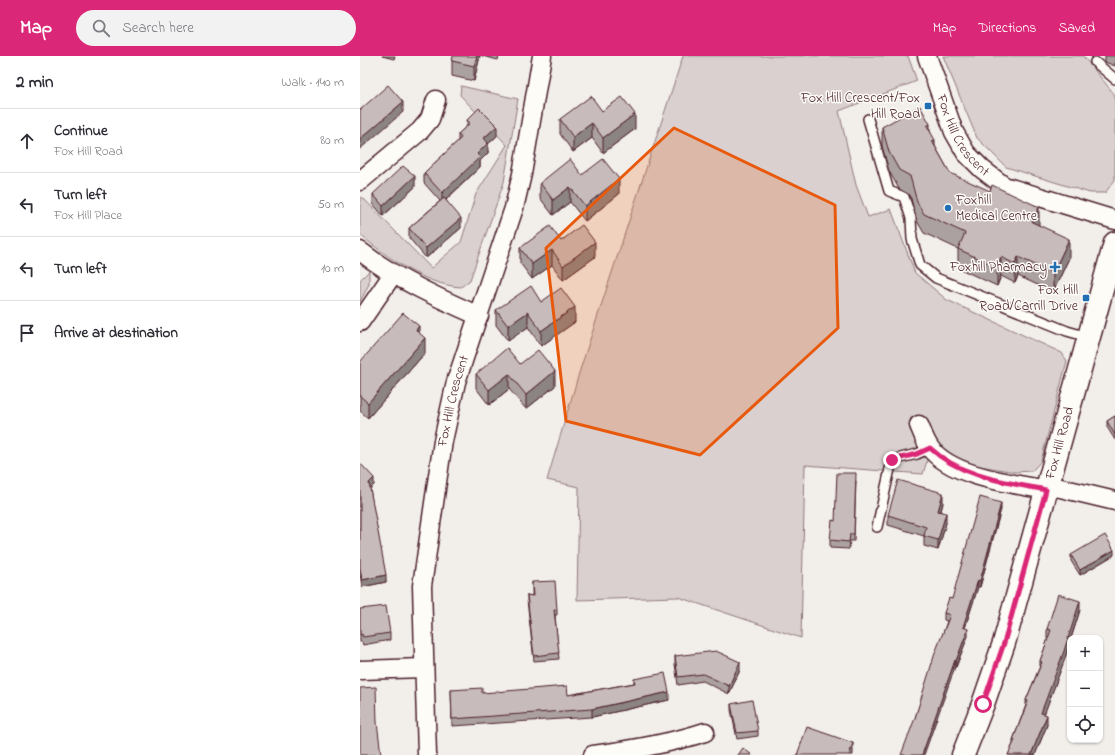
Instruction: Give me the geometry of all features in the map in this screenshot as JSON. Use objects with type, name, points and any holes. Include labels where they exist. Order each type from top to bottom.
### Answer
[{"type":"street","name":"Fox Hill Crescent","points":[[427,755],[422,586],[443,441],[456,382],[479,316],[517,195],[542,56]]},
{"type":"street","name":"Fox Hill Crescent","points":[[927,56],[954,132],[966,153],[982,169],[1004,186],[1115,220]]},
{"type":"street","points":[[360,181],[420,131],[430,120],[436,100]]},
{"type":"street","name":"Fox Hill Road","points":[[963,755],[983,704],[1004,643],[1088,337],[1114,249]]},
{"type":"street","points":[[360,251],[393,274],[436,298],[479,316]]},
{"type":"street","points":[[360,322],[393,274]]},
{"type":"street","points":[[919,425],[930,448],[942,459],[957,468],[986,477],[1115,501]]},
{"type":"street","points":[[360,670],[424,668]]},
{"type":"street","points":[[593,755],[642,748],[689,738],[705,732]]},
{"type":"lane","points":[[1095,62],[1115,80]]},
{"type":"lane","points":[[868,119],[889,191],[904,197],[911,218],[912,240],[920,265],[936,278],[1067,331],[1088,337]]},
{"type":"lane","points":[[877,527],[892,460],[917,454],[930,448]]},
{"type":"highlighted area","points":[[674,128],[835,205],[838,328],[700,455],[566,421],[546,248]]},
{"type":"shaded area","points":[[683,56],[908,56],[917,81],[839,111],[856,185],[868,217],[891,209],[915,273],[947,300],[1062,353],[1067,361],[1041,461],[1032,471],[1015,472],[928,457],[923,474],[805,465],[801,638],[678,597],[577,600],[579,487],[547,480],[580,370]]},
{"type":"shaded area","points":[[943,56],[1083,56],[1115,95],[1115,180],[1105,193],[1090,193],[1006,167],[977,138]]},
{"type":"shaded area","points":[[461,86],[518,99],[504,182],[470,280],[461,287],[447,285],[420,275],[395,261],[360,235],[360,198],[362,197],[431,268],[461,242],[476,194],[507,145],[460,95]]},
{"type":"shaded area","points":[[369,271],[369,284],[360,302],[360,280]]},
{"type":"building","points":[[453,56],[477,56],[474,66],[452,61]]},
{"type":"building","points":[[388,85],[403,102],[360,139],[360,110]]},
{"type":"building","points":[[591,96],[602,111],[622,97],[635,114],[603,138],[592,123],[573,137],[560,119]]},
{"type":"building","name":"Foxhill Medical Centre","points":[[920,106],[930,124],[927,126],[935,140],[932,141],[950,173],[990,191],[992,185],[1039,207],[1032,222],[1069,239],[1053,273],[1018,257],[1015,264],[1001,257],[997,267],[958,249],[965,233],[924,214],[917,202],[910,176],[899,170],[889,152],[882,127]]},
{"type":"building","points":[[479,108],[497,126],[484,138],[488,143],[477,154],[480,157],[442,193],[424,173],[461,138],[458,134],[470,123],[467,120]]},
{"type":"building","points":[[570,159],[582,175],[603,159],[619,179],[585,206],[570,187],[553,200],[540,183]]},
{"type":"building","points":[[403,166],[415,176],[383,206],[373,194]]},
{"type":"building","points":[[444,198],[461,218],[426,248],[409,228]]},
{"type":"building","points":[[582,225],[595,242],[563,266],[552,250],[532,264],[520,248],[550,226],[561,241]]},
{"type":"building","points":[[531,286],[541,302],[561,288],[575,307],[541,331],[528,312],[508,326],[496,310]]},
{"type":"building","points":[[403,313],[419,326],[416,330],[425,338],[368,403],[360,396],[360,362]]},
{"type":"building","points":[[507,348],[520,364],[538,350],[555,371],[526,395],[509,374],[489,390],[476,374]]},
{"type":"building","points":[[1115,416],[1115,435],[1107,421]]},
{"type":"building","points":[[360,463],[374,478],[369,483],[386,575],[362,580],[360,568]]},
{"type":"building","points":[[837,473],[856,473],[854,534],[850,534],[849,542],[830,540],[832,520],[835,521]]},
{"type":"building","points":[[898,480],[943,493],[938,511],[946,513],[938,540],[924,536],[926,527],[888,515]]},
{"type":"building","points":[[980,497],[1001,503],[980,581],[978,580],[963,627],[968,629],[956,661],[955,660],[922,755],[901,755],[915,718],[935,653],[950,615],[944,613],[949,598],[952,599]]},
{"type":"building","points":[[1105,535],[1114,550],[1080,570],[1071,555]]},
{"type":"building","points":[[555,581],[557,610],[554,610],[559,653],[534,656],[527,595],[533,596],[532,582]]},
{"type":"building","points":[[1058,594],[1080,601],[1069,635],[1067,635],[1067,642],[1064,651],[1041,713],[1047,715],[1031,755],[1008,755],[1015,740],[1013,740],[1028,701],[1026,700],[1042,662],[1040,661],[1051,630],[1047,629]]},
{"type":"building","points":[[386,606],[390,633],[363,637],[362,634],[360,635],[360,609]]},
{"type":"building","points":[[716,651],[740,662],[729,686],[703,674],[678,677],[675,656]]},
{"type":"building","points":[[665,673],[669,692],[592,709],[452,719],[451,690],[482,688],[482,693],[567,686],[568,695],[635,683],[634,679]]},
{"type":"building","points":[[376,687],[377,722],[381,755],[360,755],[360,688]]},
{"type":"building","points":[[752,700],[758,731],[737,733],[731,704]]},
{"type":"building","points":[[807,727],[853,743],[849,755],[797,755]]},
{"type":"building","points":[[743,748],[752,755],[738,755]]},
{"type":"place","name":"Fox Hill Crescent/Fox Hill Road","points":[[928,106]]},
{"type":"place","name":"Foxhill Medical Centre","points":[[948,208]]},
{"type":"place","name":"Foxhill Pharmacy","points":[[1055,267]]},
{"type":"place","name":"Fox Hill Road/Carrill Drive","points":[[1086,298]]},
{"type":"route","points":[[892,460],[917,454],[930,448],[942,459],[957,468],[986,477],[1046,490],[1004,643],[983,704]]}]
